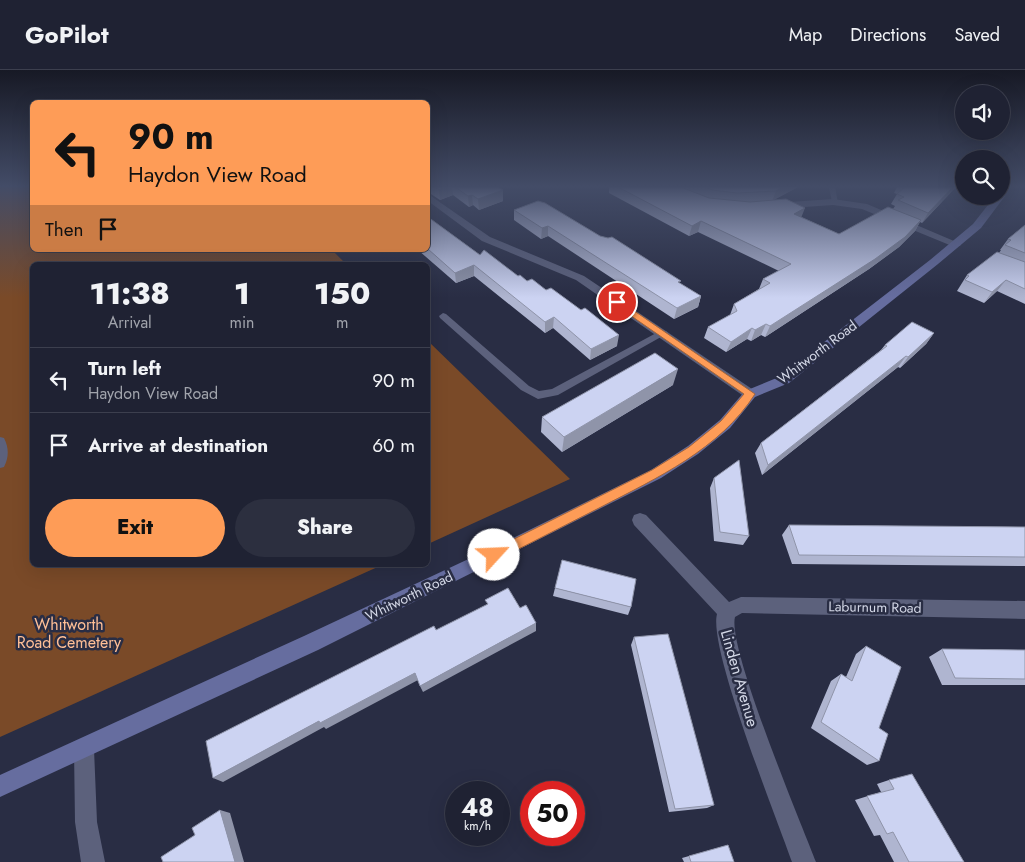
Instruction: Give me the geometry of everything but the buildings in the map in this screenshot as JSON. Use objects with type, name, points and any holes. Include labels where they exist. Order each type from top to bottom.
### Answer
[{"type":"main road","name":"Whitworth Road","points":[[0,786],[84,749],[616,496],[693,450],[725,424],[750,394],[784,380],[956,244],[977,224]]},
{"type":"street","points":[[463,224],[472,231],[505,248],[580,278],[750,394]]},
{"type":"street","points":[[907,224],[956,244]]},
{"type":"street","name":"Linden Avenue","points":[[640,520],[727,612],[724,623],[725,633],[739,684],[804,862]]},
{"type":"street","name":"Laburnum Road","points":[[727,612],[741,605],[1025,610]]},
{"type":"street","points":[[84,749],[86,822],[93,862]]},
{"type":"lane","points":[[443,316],[525,388],[538,395],[554,392],[663,333]]},
{"type":"lane","points":[[0,442],[3,447],[0,464]]},
{"type":"green space","name":"Whitworth Road Cemetery","points":[[0,224],[30,224],[30,252],[334,252],[344,262],[30,262],[30,567],[378,567],[0,737]]},
{"type":"green space","points":[[430,343],[570,479],[430,543]]},
{"type":"route","points":[[494,555],[616,496],[656,474],[693,450],[725,424],[750,394],[617,302]]}]
